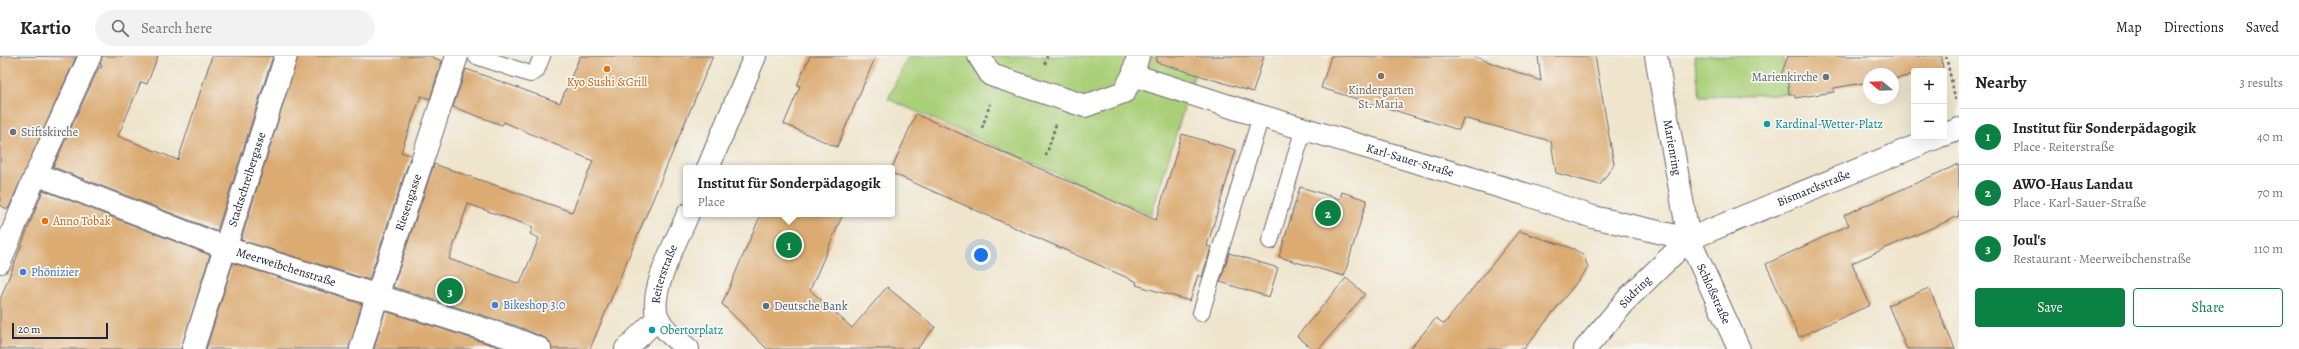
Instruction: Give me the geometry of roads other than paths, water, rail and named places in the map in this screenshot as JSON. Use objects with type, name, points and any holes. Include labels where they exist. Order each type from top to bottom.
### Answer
[{"type":"street","points":[[0,262],[36,174],[90,56]]},
{"type":"street","name":"Stadtschreibergasse","points":[[193,349],[286,56]]},
{"type":"street","name":"Riesengasse","points":[[361,349],[377,296],[457,56]]},
{"type":"street","points":[[709,165],[755,56]]},
{"type":"street","name":"Karl-Sauer-Straße","points":[[979,56],[990,75],[1085,106],[1124,92],[1135,66],[1261,116],[1528,195],[1593,217],[1689,239]]},
{"type":"street","name":"Marienring","points":[[1656,56],[1689,239]]},
{"type":"street","points":[[1947,134],[1959,128]]},
{"type":"street","name":"Bismarckstraße","points":[[1689,239],[1931,140]]},
{"type":"street","name":"Meerweibchenstraße","points":[[36,174],[226,248],[377,296],[510,343],[540,349]]},
{"type":"street","name":"Reiterstraße","points":[[626,349],[658,318],[656,297],[664,272],[687,217]]},
{"type":"street","name":"Südring","points":[[1585,349],[1630,296],[1689,239]]},
{"type":"street","name":"Schloßstraße","points":[[1689,239],[1739,349]]},
{"type":"street","points":[[658,318],[673,337],[688,349]]},
{"type":"lane","points":[[476,56],[530,74],[536,70],[542,56]]},
{"type":"lane","points":[[1201,313],[1261,116]]},
{"type":"lane","points":[[1270,241],[1304,128]]},
{"type":"place","name":"Kyo Sushi &Grill","points":[[607,69]]},
{"type":"place","name":"Kindergarten St. Maria","points":[[1381,76]]},
{"type":"place","name":"Marienkirche","points":[[1826,77]]},
{"type":"place","name":"Kardinal-Wetter-Platz","points":[[1767,124]]},
{"type":"place","name":"Stiftskirche","points":[[13,132]]},
{"type":"place","name":"AWO-Haus Landau","points":[[1328,213]]},
{"type":"place","name":"Anno Tobak","points":[[45,221]]},
{"type":"place","name":"Institut für Sonderpädagogik","points":[[789,245]]},
{"type":"place","name":"Phönizier","points":[[23,272]]},
{"type":"place","name":"Joul's","points":[[450,291]]},
{"type":"place","name":"Bikeshop 3.0","points":[[495,305]]},
{"type":"place","name":"Deutsche Bank","points":[[766,306]]},
{"type":"place","name":"Obertorplatz","points":[[652,330]]}]
